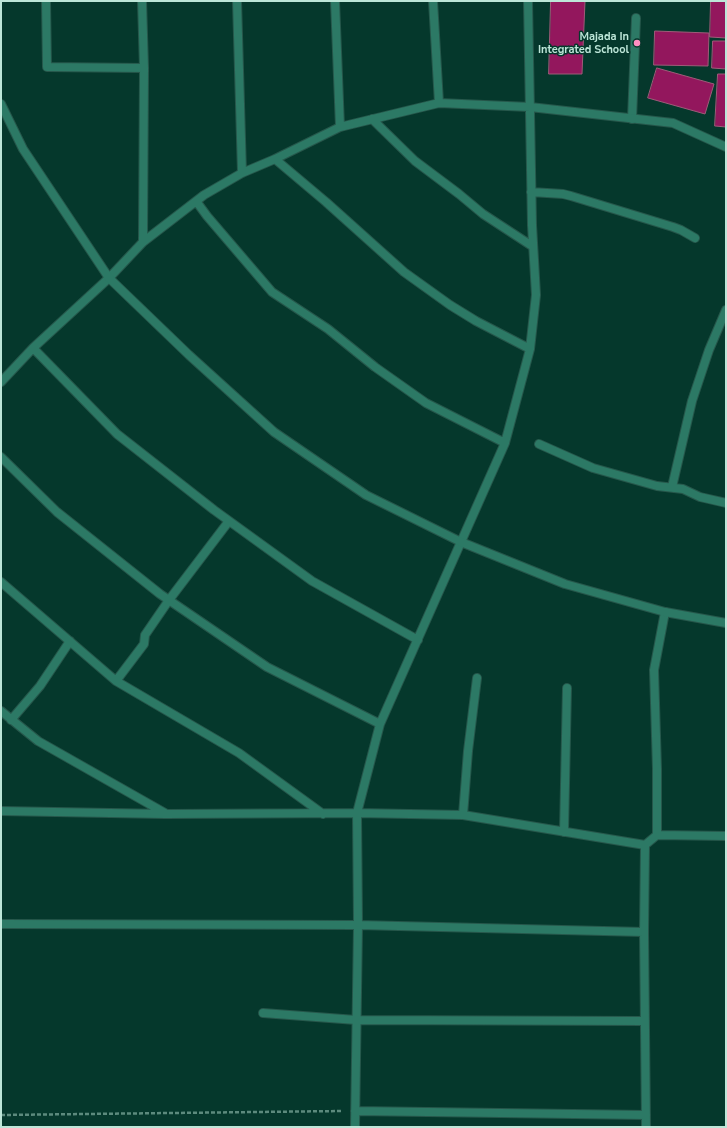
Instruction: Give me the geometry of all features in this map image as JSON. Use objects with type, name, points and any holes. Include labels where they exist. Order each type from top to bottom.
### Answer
[{"type":"street","points":[[46,1],[47,67],[144,68]]},
{"type":"street","points":[[142,1],[144,68],[143,242]]},
{"type":"street","points":[[237,1],[242,174]]},
{"type":"street","points":[[335,1],[340,127]]},
{"type":"street","points":[[433,1],[439,103]]},
{"type":"street","points":[[355,1127],[358,925],[357,813],[380,724],[505,443],[530,349],[536,295],[532,246],[528,1]]},
{"type":"street","points":[[632,119],[636,18]]},
{"type":"street","points":[[1,382],[33,348],[109,278],[143,242],[204,195],[242,174],[340,127],[372,118],[439,103],[530,107],[673,123],[726,147]]},
{"type":"street","points":[[1,104],[23,149],[109,278],[189,356],[274,432],[366,495],[461,542],[565,584],[665,612],[726,623]]},
{"type":"street","points":[[372,118],[415,161],[483,214],[532,246]]},
{"type":"street","points":[[275,159],[326,202],[404,272],[450,305],[476,321],[530,349]]},
{"type":"street","points":[[531,192],[563,194],[582,199],[677,228],[695,238]]},
{"type":"street","points":[[196,202],[272,292],[328,329],[375,367],[426,403],[505,443]]},
{"type":"street","points":[[672,487],[692,401],[709,350],[726,310]]},
{"type":"street","points":[[33,348],[117,434],[229,521],[312,581],[418,640]]},
{"type":"street","points":[[539,444],[593,468],[657,486],[683,489],[700,497],[726,503]]},
{"type":"street","points":[[1,457],[57,512],[160,594],[267,667],[380,724]]},
{"type":"street","points":[[116,681],[142,646],[145,635],[169,600],[229,521]]},
{"type":"street","points":[[1,582],[116,681],[239,754],[323,814]]},
{"type":"street","points":[[657,835],[654,670],[665,612]]},
{"type":"street","points":[[11,720],[40,686],[70,641]]},
{"type":"street","points":[[463,815],[468,751],[477,678]]},
{"type":"street","points":[[564,832],[567,688]]},
{"type":"street","points":[[1,711],[38,741],[165,814]]},
{"type":"street","points":[[1,811],[165,814],[357,813],[463,815],[645,845],[657,835],[726,836]]},
{"type":"street","points":[[645,845],[644,932],[646,1127]]},
{"type":"street","points":[[1,924],[358,925],[644,932]]},
{"type":"street","points":[[263,1014],[356,1020],[645,1021]]},
{"type":"street","points":[[355,1111],[646,1115]]},
{"type":"path","points":[[1,1114],[355,1111]]},
{"type":"building","points":[[551,1],[585,1],[582,74],[549,74]]},
{"type":"building","points":[[711,1],[726,1],[726,38],[710,37]]},
{"type":"building","points":[[655,31],[709,33],[708,66],[654,65]]},
{"type":"building","points":[[713,41],[726,41],[726,69],[712,68]]},
{"type":"building","points":[[657,68],[714,84],[705,114],[648,98]]},
{"type":"building","points":[[718,74],[726,74],[726,127],[715,126]]},
{"type":"place","name":"Majada In Integrated School","points":[[637,43]]}]
